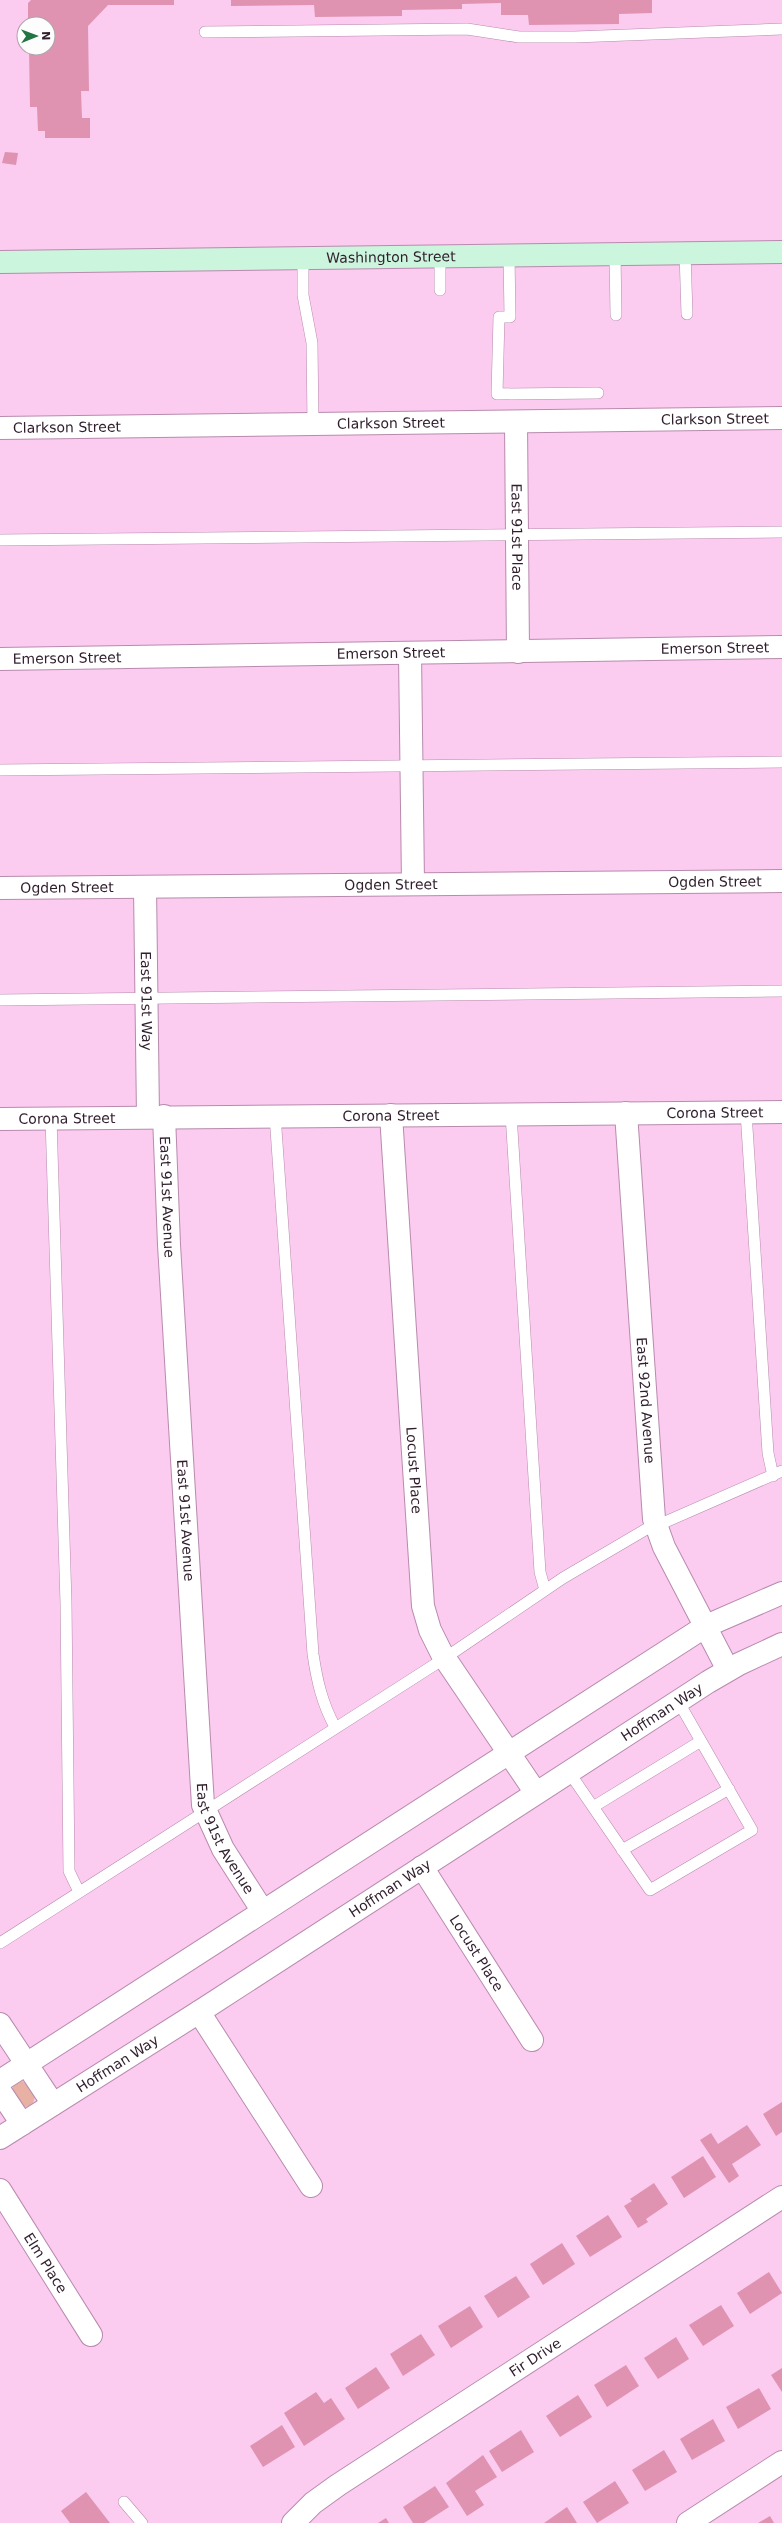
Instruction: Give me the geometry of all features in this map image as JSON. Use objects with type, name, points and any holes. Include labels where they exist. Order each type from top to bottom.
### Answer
[{"type":"main road","name":"Washington Street","points":[[0,262],[782,252]]},
{"type":"street","name":"Clarkson Street","points":[[0,428],[782,418]]},
{"type":"street","name":"East 91st Place","points":[[516,422],[518,652]]},
{"type":"street","name":"Emerson Street","points":[[0,659],[410,654],[782,646]]},
{"type":"street","points":[[410,654],[413,883]]},
{"type":"street","name":"Ogden Street","points":[[0,888],[413,883],[782,881]]},
{"type":"street","name":"East 91st Way","points":[[145,887],[146,998],[156,1116]]},
{"type":"street","name":"Corona Street","points":[[0,1119],[156,1116],[782,1112]]},
{"type":"street","name":"East 92nd Avenue","points":[[626,1114],[655,1525],[664,1547],[728,1670]]},
{"type":"street","name":"Locust Place","points":[[391,1115],[420,1593],[430,1630],[445,1658],[510,1752],[536,1793]]},
{"type":"street","name":"East 91st Avenue","points":[[156,1116],[169,1244],[205,1813],[223,1849],[262,1910]]},
{"type":"street","points":[[0,2081],[262,1910],[706,1626],[782,1593]]},
{"type":"street","name":"Hoffman Way","points":[[0,2138],[200,2012],[422,1866],[678,1701],[728,1670],[782,1644]]},
{"type":"street","name":"Locust Place","points":[[422,1866],[532,2040]]},
{"type":"street","points":[[200,2012],[311,2186]]},
{"type":"street","points":[[0,2024],[53,2104]]},
{"type":"street","points":[[0,2091],[22,2124]]},
{"type":"street","name":"Elm Place","points":[[0,2190],[91,2335]]},
{"type":"street","name":"Fir Drive","points":[[293,2523],[313,2503],[338,2485],[782,2197]]},
{"type":"street","points":[[688,2523],[782,2462]]},
{"type":"lane","points":[[205,32],[467,29],[519,37],[575,37],[782,29]]},
{"type":"lane","points":[[685,253],[687,314]]},
{"type":"lane","points":[[615,254],[616,315]]},
{"type":"lane","points":[[509,255],[510,317],[499,317],[497,394],[598,393]]},
{"type":"lane","points":[[440,256],[440,290]]},
{"type":"lane","points":[[303,258],[303,295],[312,343],[314,424]]},
{"type":"lane","points":[[0,540],[782,532]]},
{"type":"lane","points":[[0,770],[782,762]]},
{"type":"lane","points":[[0,1000],[782,991]]},
{"type":"lane","points":[[0,1943],[205,1813],[335,1727],[445,1658],[545,1590],[655,1525],[778,1473],[768,1453],[746,1112]]},
{"type":"lane","points":[[511,1114],[540,1564],[545,1590]]},
{"type":"lane","points":[[275,1115],[313,1654],[318,1688],[323,1706],[335,1727]]},
{"type":"lane","points":[[51,1118],[66,1603],[69,1871],[79,1892]]},
{"type":"lane","points":[[569,1772],[650,1890],[752,1830],[678,1701]]},
{"type":"lane","points":[[594,1808],[702,1741]]},
{"type":"lane","points":[[622,1850],[729,1789]]},
{"type":"lane","points":[[124,2502],[142,2523]]},
{"type":"shaded area","points":[[22,2081],[35,2097],[32,2106],[23,2107],[13,2092],[13,2086]]},
{"type":"building","points":[[31,0],[174,0],[174,5],[108,5],[88,26],[89,91],[81,91],[82,118],[90,118],[90,138],[45,138],[45,131],[38,131],[37,107],[30,107],[29,56],[56,56],[56,16],[28,16],[28,3]]},
{"type":"building","points":[[231,0],[652,0],[652,13],[619,14],[619,24],[529,25],[528,15],[501,15],[501,3],[462,4],[462,9],[402,10],[402,16],[315,17],[314,5],[231,6]]},
{"type":"building","points":[[5,152],[18,153],[16,165],[2,163]]},
{"type":"building","points":[[782,2102],[782,2132],[776,2136],[763,2114]]},
{"type":"building","points":[[747,2125],[761,2145],[732,2164],[739,2176],[729,2183],[700,2140],[711,2133],[718,2144]]},
{"type":"building","points":[[703,2156],[716,2177],[684,2198],[671,2177]]},
{"type":"building","points":[[654,2183],[668,2204],[646,2219],[648,2222],[638,2228],[624,2206],[632,2201],[630,2199]]},
{"type":"building","points":[[608,2215],[622,2237],[590,2257],[576,2236]]},
{"type":"building","points":[[562,2243],[575,2264],[543,2285],[530,2264]]},
{"type":"building","points":[[769,2272],[782,2293],[750,2314],[737,2293]]},
{"type":"building","points":[[516,2276],[530,2297],[498,2318],[484,2296]]},
{"type":"building","points":[[721,2305],[734,2326],[703,2346],[689,2325]]},
{"type":"building","points":[[470,2306],[483,2327],[451,2348],[438,2326]]},
{"type":"building","points":[[421,2334],[435,2355],[403,2376],[390,2354]]},
{"type":"building","points":[[676,2337],[689,2359],[658,2379],[644,2358]]},
{"type":"building","points":[[626,2365],[639,2386],[607,2407],[594,2385]]},
{"type":"building","points":[[376,2367],[390,2388],[358,2409],[345,2388]]},
{"type":"building","points":[[782,2368],[782,2392],[771,2375]]},
{"type":"building","points":[[759,2388],[771,2409],[738,2429],[726,2407]]},
{"type":"building","points":[[316,2392],[324,2403],[331,2398],[345,2419],[304,2446],[284,2413]]},
{"type":"building","points":[[578,2395],[592,2417],[560,2437],[546,2416]]},
{"type":"building","points":[[713,2419],[725,2441],[692,2460],[680,2439]]},
{"type":"building","points":[[282,2425],[295,2447],[263,2467],[250,2446]]},
{"type":"building","points":[[521,2430],[534,2452],[502,2472],[489,2451]]},
{"type":"building","points":[[664,2450],[677,2472],[645,2491],[632,2470]]},
{"type":"building","points":[[483,2455],[497,2477],[475,2491],[484,2505],[467,2516],[446,2483]]},
{"type":"building","points":[[615,2481],[629,2503],[597,2523],[583,2502]]},
{"type":"building","points":[[435,2486],[449,2507],[424,2523],[413,2523],[403,2507]]},
{"type":"building","points":[[86,2492],[110,2523],[70,2523],[61,2511]]},
{"type":"building","points":[[567,2507],[577,2523],[544,2523]]},
{"type":"building","points":[[770,2516],[774,2523],[758,2523]]},
{"type":"building","points":[[386,2518],[389,2523],[378,2523]]}]
